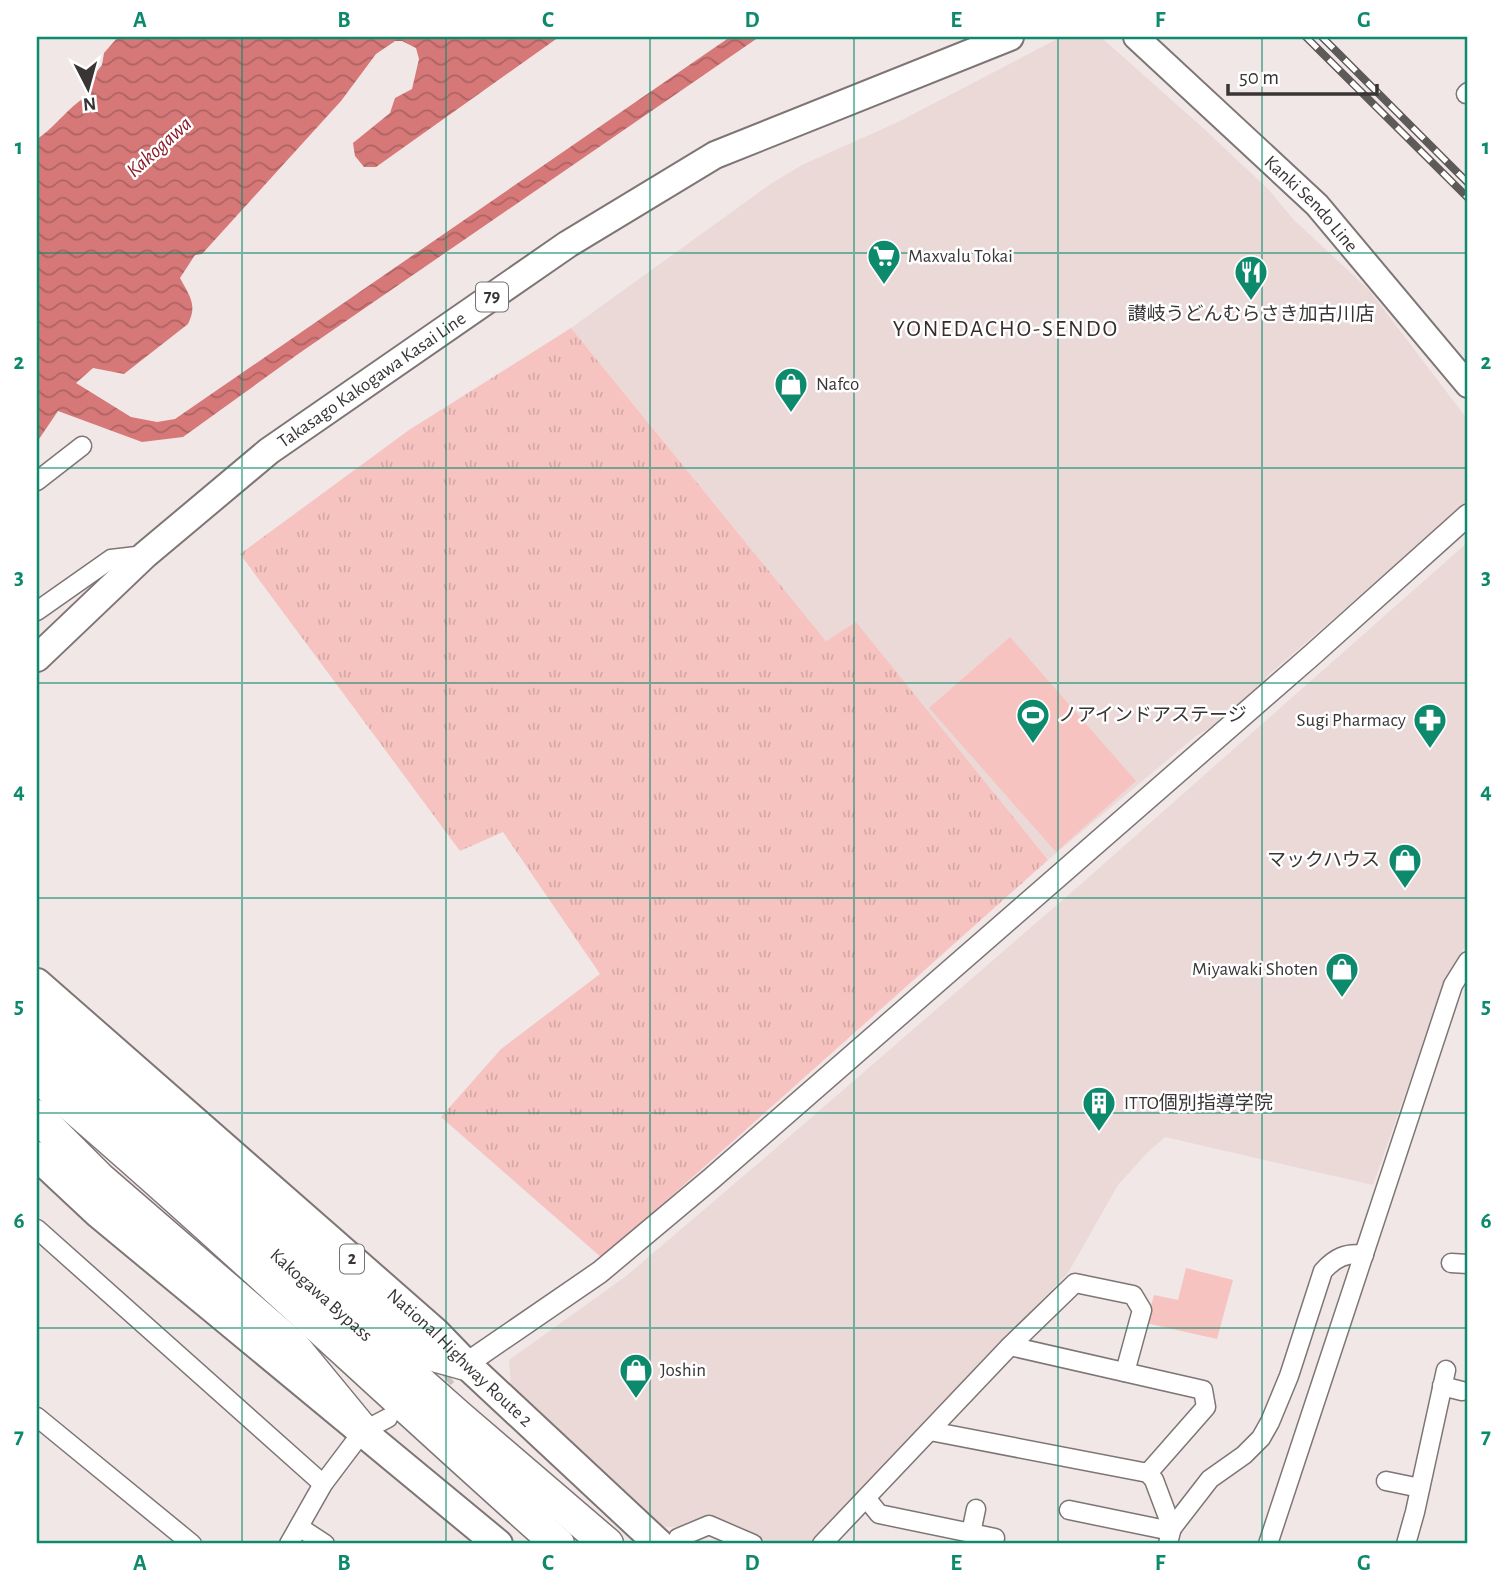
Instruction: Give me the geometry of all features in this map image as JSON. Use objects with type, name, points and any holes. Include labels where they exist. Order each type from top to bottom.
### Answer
[{"type":"highway","name":"National Highway Route 2","points":[[37,983],[435,1332],[458,1370],[659,1544]]},
{"type":"highway","points":[[37,1015],[437,1356],[458,1370]]},
{"type":"highway","name":"Kakogawa Bypass","points":[[37,1043],[459,1417],[607,1544]]},
{"type":"highway","name":"Kakogawa Bypass","points":[[37,1076],[138,1161],[419,1421],[558,1544]]},
{"type":"highway","points":[[37,1116],[100,1179],[293,1346],[498,1544]]},
{"type":"highway","points":[[37,1156],[99,1214],[375,1424]]},
{"type":"main road","name":"Takasago Kakogawa Kasai Line","points":[[37,658],[145,555],[269,451],[568,244],[715,155],[1010,37]]},
{"type":"main road","name":"Kanki Sendo Line","points":[[1136,37],[1317,205],[1468,385]]},
{"type":"street","points":[[37,481],[82,446]]},
{"type":"street","points":[[458,1370],[600,1272],[711,1179],[1319,649],[1468,515]]},
{"type":"street","points":[[37,611],[111,559],[145,555]]},
{"type":"street","points":[[1268,1544],[1453,985],[1468,961]]},
{"type":"street","points":[[37,1230],[323,1484]]},
{"type":"street","points":[[1170,1534],[1210,1479],[1244,1455],[1261,1438],[1289,1376],[1323,1271],[1333,1260],[1350,1253],[1364,1255]]},
{"type":"street","points":[[822,1544],[1010,1346],[1075,1283],[1133,1294],[1142,1310],[1125,1372]]},
{"type":"street","points":[[1010,1346],[1203,1390],[1206,1407],[1148,1473]]},
{"type":"street","points":[[1406,1544],[1444,1378],[1462,1391]]},
{"type":"street","points":[[37,1417],[192,1544]]},
{"type":"street","points":[[289,1544],[323,1484],[375,1424]]},
{"type":"street","points":[[930,1431],[1148,1473],[1154,1480],[1170,1534]]},
{"type":"street","points":[[1386,1481],[1420,1488]]},
{"type":"street","points":[[867,1499],[879,1514],[995,1538]]},
{"type":"street","points":[[971,1533],[976,1509]]},
{"type":"street","points":[[1069,1510],[1170,1534]]},
{"type":"street","points":[[676,1544],[678,1538],[709,1525],[752,1544]]},
{"type":"street","points":[[299,1527],[325,1544]]},
{"type":"shaded area","points":[[1061,37],[1103,39],[1269,190],[1293,219],[1369,290],[1468,420],[1468,499],[1454,515],[1266,677],[1264,697],[1196,736],[1048,860],[856,623],[826,641],[571,328],[772,183],[802,165],[898,122]]},
{"type":"shaded area","points":[[1468,542],[1468,941],[1444,984],[1373,1185],[1165,1137],[1118,1185],[1068,1273],[808,1544],[772,1544],[722,1522],[702,1518],[680,1527],[659,1527],[642,1522],[511,1385],[509,1360],[625,1277],[1081,884]]},
{"type":"green space","points":[[571,328],[826,641],[856,622],[1048,860],[602,1258],[441,1117],[501,1049],[600,974],[503,832],[460,851],[240,554],[409,430]]},
{"type":"green space","name":"ノアインドアステージ","points":[[1010,637],[1136,781],[1056,852],[929,708]]},
{"type":"green space","points":[[1186,1268],[1233,1280],[1217,1339],[1146,1323],[1154,1295],[1178,1300]]},
{"type":"water","name":"Kakogawa","points":[[118,37],[559,37],[376,167],[364,167],[355,156],[353,143],[390,113],[395,98],[412,89],[419,59],[416,48],[402,41],[395,41],[376,54],[341,101],[202,254],[195,255],[180,278],[192,306],[188,324],[124,374],[93,368],[76,383],[131,417],[157,422],[175,419],[730,37],[759,37],[301,352],[183,437],[142,442],[58,411],[37,442],[37,139],[91,94],[91,79],[102,65],[104,53]]},
{"type":"tunnel","points":[[423,1394],[449,1375]]},
{"type":"railway","points":[[1306,37],[1468,198]]},
{"type":"railway","points":[[1322,37],[1468,183]]},
{"type":"place","name":"Maxvalu Tokai","points":[[884,286]]},
{"type":"place","name":"讃岐うどんむらさき加古川店","points":[[1251,302]]},
{"type":"place","name":"Nafco","points":[[791,414]]},
{"type":"place","name":"ノアインドアステージ","points":[[1033,745]]},
{"type":"place","name":"Sugi Pharmacy","points":[[1430,750]]},
{"type":"place","name":"マックハウス","points":[[1405,890]]},
{"type":"place","name":"Miyawaki Shoten","points":[[1342,999]]},
{"type":"place","name":"ITTO個別指導学院","points":[[1099,1133]]},
{"type":"place","name":"Joshin","points":[[636,1400]]},
{"type":"district","name":"YONEDACHO-SENDO","points":[[1006,329]]}]
